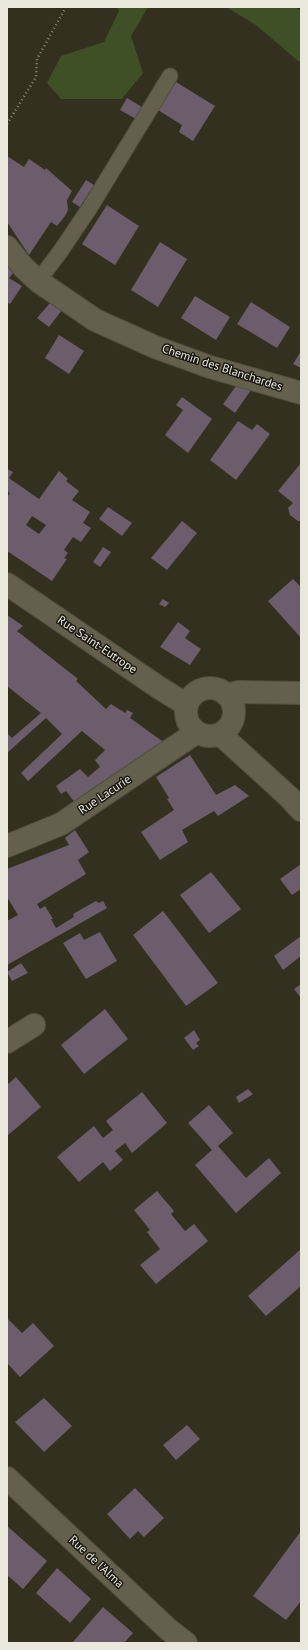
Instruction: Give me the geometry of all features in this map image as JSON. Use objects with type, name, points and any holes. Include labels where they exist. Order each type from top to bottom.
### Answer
[{"type":"street","name":"Chemin des Blanchardes","points":[[7,246],[22,267],[38,281],[95,320],[155,347],[210,367],[301,393]]},
{"type":"street","name":"Rue Saint-Eutrope","points":[[7,584],[152,683],[187,705]]},
{"type":"street","points":[[210,688],[218,689],[227,695],[234,706],[235,714],[233,722],[229,728],[220,734],[207,736],[196,732],[188,722],[186,714],[187,705],[195,693],[202,689],[210,688]]},
{"type":"street","points":[[227,695],[238,692],[301,693]]},
{"type":"street","name":"Rue Lacurie","points":[[7,846],[61,824],[196,732]]},
{"type":"street","points":[[220,734],[289,797],[301,810]]},
{"type":"street","points":[[7,1042],[34,1025]]},
{"type":"street","name":"Rue de l'Alma","points":[[7,1478],[169,1630],[186,1643]]},
{"type":"lane","points":[[38,281],[60,252],[88,209],[170,76]]},
{"type":"path","points":[[7,124],[36,77],[37,59],[66,7]]},
{"type":"green space","points":[[117,7],[148,7],[131,36],[143,73],[122,99],[61,99],[47,83],[61,56],[104,42],[119,11]]},
{"type":"green space","points":[[226,7],[295,7],[301,11],[301,61],[298,61],[256,25]]},
{"type":"building","points":[[176,82],[215,106],[193,141],[179,132],[182,125],[158,110]]},
{"type":"building","points":[[127,98],[142,107],[136,119],[120,110]]},
{"type":"building","points":[[7,156],[24,167],[29,159],[45,170],[46,168],[72,191],[67,200],[68,210],[65,216],[57,226],[51,222],[29,255],[7,222]]},
{"type":"building","points":[[86,180],[94,185],[80,207],[72,202]]},
{"type":"building","points":[[107,205],[139,226],[115,265],[82,244]]},
{"type":"building","points":[[160,242],[187,259],[158,307],[131,290]]},
{"type":"building","points":[[7,267],[15,271],[9,278],[22,286],[10,304],[7,302]]},
{"type":"building","points":[[195,296],[230,317],[216,340],[181,318]]},
{"type":"building","points":[[251,302],[290,327],[277,348],[237,324]]},
{"type":"building","points":[[50,303],[62,310],[49,327],[37,318]]},
{"type":"building","points":[[59,335],[84,351],[69,374],[45,358]]},
{"type":"building","points":[[301,351],[301,368],[293,364]]},
{"type":"building","points":[[236,386],[251,390],[235,413],[223,404]]},
{"type":"building","points":[[182,397],[212,419],[188,453],[165,435],[183,410],[176,405]]},
{"type":"building","points":[[238,421],[252,430],[257,424],[270,434],[236,480],[210,460]]},
{"type":"building","points":[[301,463],[301,521],[298,521],[290,515],[288,508],[293,503],[278,491]]},
{"type":"building","points":[[7,469],[13,472],[9,478],[39,499],[59,471],[68,479],[66,481],[79,491],[72,500],[90,512],[83,523],[91,528],[81,542],[73,537],[64,550],[68,553],[64,558],[67,559],[52,581],[7,551],[7,497],[10,493],[7,491]],"holes":[[[32,516],[46,525],[39,534],[26,525]]]},
{"type":"building","points":[[108,507],[132,523],[122,536],[99,519]]},
{"type":"building","points":[[182,521],[197,533],[167,570],[151,558]]},
{"type":"building","points":[[103,547],[111,552],[100,567],[93,562]]},
{"type":"building","points":[[293,579],[301,587],[301,638],[268,601]]},
{"type":"building","points":[[163,599],[169,603],[165,607],[159,604]]},
{"type":"building","points":[[7,615],[23,626],[17,631],[78,679],[76,681],[106,709],[111,704],[125,713],[127,710],[133,713],[130,718],[165,743],[76,804],[66,791],[61,794],[56,786],[80,769],[88,777],[100,767],[95,760],[105,750],[82,731],[28,781],[21,773],[62,734],[46,718],[7,753],[7,733],[12,738],[41,713],[7,686]]},
{"type":"building","points":[[178,622],[190,631],[185,638],[201,649],[190,665],[160,647]]},
{"type":"building","points":[[190,755],[216,795],[235,785],[249,796],[218,816],[214,811],[182,830],[188,842],[160,860],[141,832],[174,810],[167,799],[169,798],[156,777]]},
{"type":"building","points":[[75,830],[89,852],[78,860],[86,874],[37,904],[40,909],[45,906],[53,919],[51,919],[56,928],[74,917],[73,914],[96,901],[99,903],[103,901],[107,908],[7,965],[7,921],[18,915],[7,897],[7,869],[69,845],[65,838]]},
{"type":"building","points":[[301,864],[301,889],[292,895],[280,879]]},
{"type":"building","points":[[211,872],[241,909],[209,933],[180,895]]},
{"type":"building","points":[[163,911],[218,983],[186,1006],[133,935]]},
{"type":"building","points":[[100,932],[117,961],[86,979],[63,943],[80,933],[84,940]]},
{"type":"building","points":[[301,936],[301,956],[283,970],[274,956]]},
{"type":"building","points":[[21,963],[28,973],[12,981],[7,972]]},
{"type":"building","points":[[301,984],[301,998],[294,989]]},
{"type":"building","points":[[105,1009],[128,1039],[84,1074],[61,1045]]},
{"type":"building","points":[[194,1030],[200,1040],[196,1043],[199,1046],[193,1050],[184,1038]]},
{"type":"building","points":[[16,1077],[41,1107],[7,1136],[7,1085]]},
{"type":"building","points":[[248,1089],[253,1094],[239,1103],[236,1097]]},
{"type":"building","points":[[142,1092],[167,1123],[132,1153],[125,1143],[115,1151],[123,1160],[110,1171],[103,1162],[79,1182],[57,1157],[94,1126],[103,1138],[113,1130],[106,1121]]},
{"type":"building","points":[[209,1105],[233,1133],[218,1146],[246,1178],[269,1158],[281,1173],[236,1213],[195,1165],[212,1150],[188,1123]]},
{"type":"building","points":[[157,1191],[174,1211],[171,1214],[185,1231],[194,1224],[208,1241],[156,1284],[140,1265],[160,1249],[147,1232],[150,1230],[134,1210]]},
{"type":"building","points":[[301,1249],[301,1286],[266,1316],[248,1296]]},
{"type":"building","points":[[7,1318],[22,1333],[33,1323],[54,1346],[20,1377],[7,1363]]},
{"type":"building","points":[[44,1398],[72,1426],[44,1452],[15,1422]]},
{"type":"building","points":[[187,1425],[200,1439],[176,1460],[163,1445]]},
{"type":"building","points":[[135,1488],[164,1518],[144,1537],[138,1531],[130,1539],[107,1514]]},
{"type":"building","points":[[7,1526],[47,1561],[23,1589],[7,1575]]},
{"type":"building","points":[[301,1531],[301,1601],[286,1620],[253,1596]]},
{"type":"building","points":[[57,1568],[91,1599],[70,1623],[36,1593]]},
{"type":"building","points":[[103,1607],[133,1633],[124,1643],[72,1643]]}]
